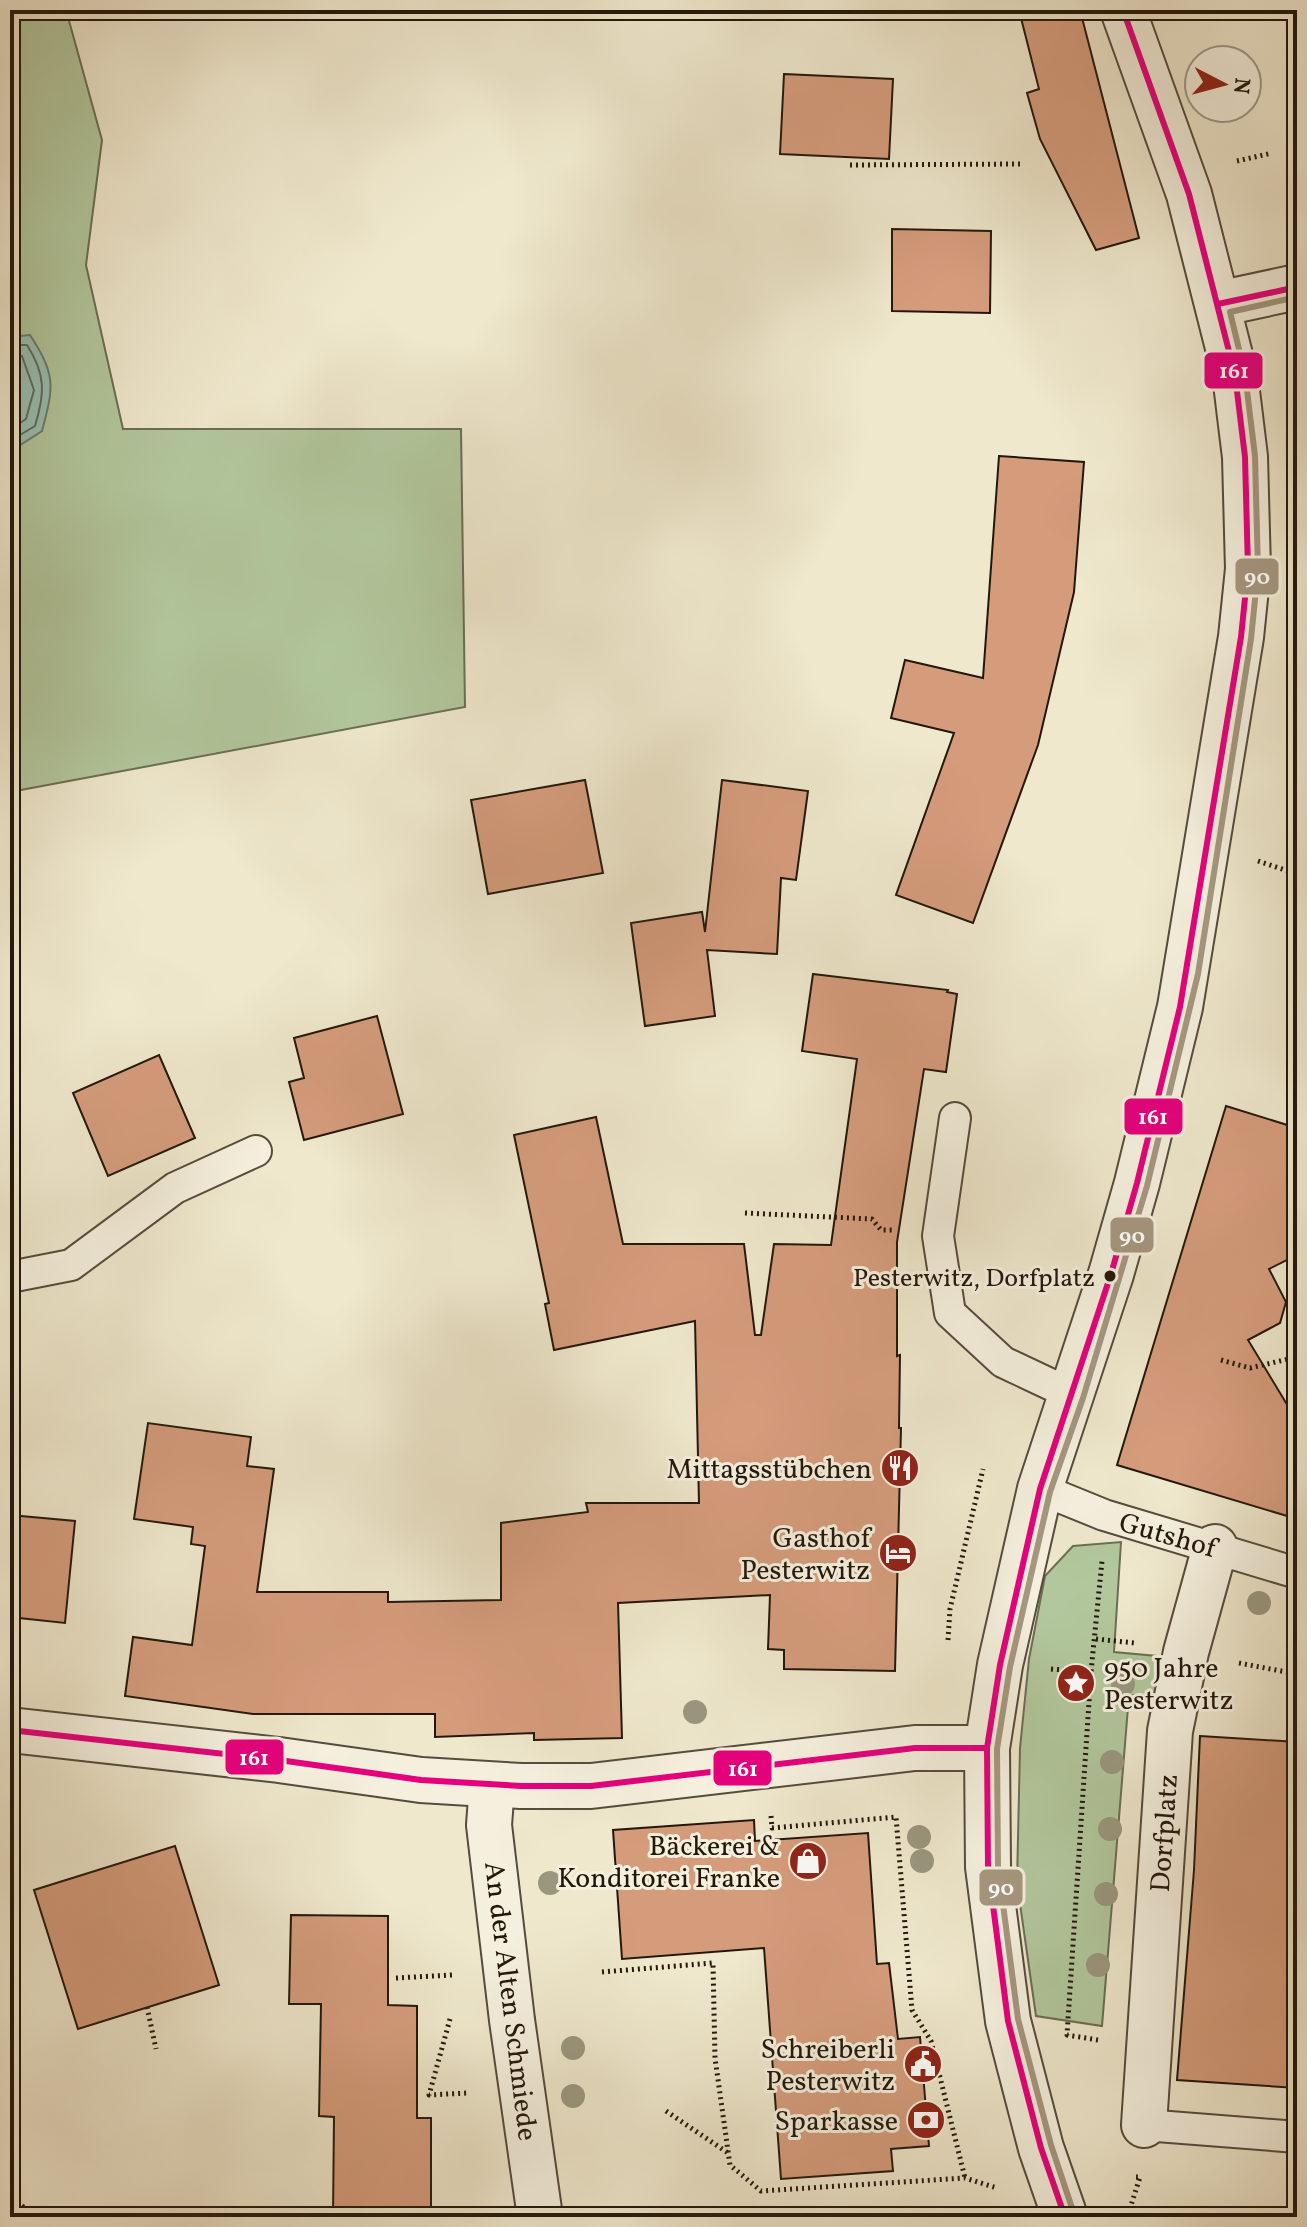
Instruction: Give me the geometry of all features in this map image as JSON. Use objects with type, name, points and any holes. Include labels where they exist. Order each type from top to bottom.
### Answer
[{"type":"street","points":[[1065,2217],[1044,2159],[1008,2021],[988,1867],[987,1748],[1000,1665],[1040,1489],[1111,1274],[1137,1183],[1188,972],[1241,637],[1248,569],[1245,457],[1235,375],[1189,194],[1123,10]]},
{"type":"street","points":[[1218,304],[1297,287]]},
{"type":"street","name":"Dorfplatz","points":[[1144,2125],[1170,1731],[1186,1652],[1215,1547]]},
{"type":"street","points":[[10,1730],[279,1760],[421,1780],[492,1785],[591,1786],[915,1748],[987,1748]]},
{"type":"street","name":"An der Alten Schmiede","points":[[492,1785],[489,1825],[540,2217]]},
{"type":"lane","points":[[955,1118],[938,1236],[950,1313],[1003,1362],[1073,1395]]},
{"type":"lane","points":[[10,1277],[71,1265],[175,1188],[256,1151]]},
{"type":"lane","name":"Gutshof","points":[[1040,1489],[1104,1515],[1297,1573]]},
{"type":"lane","points":[[1144,2125],[1297,2137]]},
{"type":"path","points":[[1237,161],[1272,153]]},
{"type":"path","points":[[850,165],[1021,164]]},
{"type":"path","points":[[1257,861],[1297,874]]},
{"type":"path","points":[[745,1213],[872,1219],[881,1230],[899,1230]]},
{"type":"path","points":[[1221,1360],[1250,1368],[1297,1357]]},
{"type":"path","points":[[948,1651],[950,1609],[983,1469]]},
{"type":"path","points":[[1103,2041],[1067,2035],[1091,1672],[1104,1548]]},
{"type":"path","points":[[1096,1639],[1123,1641]]},
{"type":"path","points":[[1039,1668],[1091,1672]]},
{"type":"path","points":[[772,1828],[896,1817],[912,2010],[931,2041],[965,2178]]},
{"type":"path","points":[[602,1972],[713,1963],[715,2058],[730,2165],[761,2191],[965,2178],[1001,2189]]},
{"type":"path","points":[[396,1978],[458,1974]]},
{"type":"path","points":[[147,2007],[156,2049]]},
{"type":"path","points":[[450,2019],[429,2095],[475,2092]]},
{"type":"path","points":[[666,2111],[729,2153]]},
{"type":"path","points":[[10,2133],[18,2146]]},
{"type":"path","points":[[10,2192],[32,2217]]},
{"type":"green space","points":[[10,10],[66,10],[102,140],[86,265],[123,429],[461,429],[465,707],[10,792]]},
{"type":"green space","points":[[1121,1542],[1114,1652],[1168,1657],[1163,1697],[1129,1695],[1102,2026],[1036,2016],[1017,1883],[1020,1748],[1029,1659],[1045,1576],[1073,1546]]},
{"type":"water","points":[[30,335],[48,371],[49,403],[42,431],[10,449],[10,337]]},
{"type":"building","points":[[1019,10],[1080,10],[1139,238],[1096,250],[1040,139],[1027,93],[1039,89]]},
{"type":"building","points":[[784,74],[893,79],[889,159],[780,154]]},
{"type":"building","points":[[892,229],[991,231],[990,313],[892,311]]},
{"type":"building","points":[[999,456],[1084,462],[1074,592],[1038,745],[973,923],[896,895],[954,733],[891,718],[905,660],[983,678]]},
{"type":"building","points":[[585,780],[603,873],[488,894],[471,800]]},
{"type":"building","points":[[722,780],[808,791],[796,880],[781,878],[777,954],[707,950],[715,1016],[645,1026],[631,923],[702,912],[705,932]]},
{"type":"building","points":[[813,974],[948,990],[957,994],[946,1072],[924,1069],[897,1242],[897,1356],[900,1355],[901,1428],[895,1671],[784,1669],[784,1650],[768,1649],[770,1595],[618,1603],[622,1738],[534,1740],[534,1733],[435,1737],[435,1714],[253,1714],[125,1696],[133,1637],[192,1645],[205,1546],[191,1544],[193,1527],[134,1519],[148,1423],[251,1437],[247,1466],[274,1469],[257,1592],[388,1592],[388,1602],[501,1600],[501,1523],[588,1512],[586,1503],[699,1503],[695,1321],[554,1350],[545,1304],[549,1303],[514,1135],[596,1117],[623,1244],[744,1244],[755,1335],[761,1335],[774,1244],[831,1245],[857,1059],[802,1051]]},
{"type":"building","points":[[377,1016],[403,1114],[304,1140],[289,1082],[304,1078],[294,1038]]},
{"type":"building","points":[[159,1055],[195,1138],[108,1176],[73,1093]]},
{"type":"building","points":[[1226,1106],[1297,1128],[1297,1255],[1269,1269],[1286,1302],[1280,1323],[1248,1340],[1297,1421],[1297,1519],[1117,1465]]},
{"type":"building","points":[[10,1515],[75,1521],[65,1623],[10,1617]]},
{"type":"building","points":[[1200,1736],[1297,1742],[1297,2088],[1177,2080],[1194,1870]]},
{"type":"building","points":[[754,1820],[755,1841],[868,1833],[877,1964],[889,1963],[898,2039],[920,2037],[929,2146],[891,2149],[893,2171],[781,2179],[764,1948],[622,1959],[613,1830]]},
{"type":"building","points":[[175,1846],[219,1985],[78,2029],[34,1890]]},
{"type":"building","points":[[291,1915],[388,1916],[388,2005],[417,2006],[417,2118],[431,2118],[431,2217],[333,2217],[334,2117],[319,2116],[321,2004],[289,2004]]},
{"type":"transit line","name":"161","points":[[1065,2217],[1041,2148],[1008,2021],[988,1867],[987,1748],[1000,1665],[1040,1489],[1111,1274],[1137,1183],[1180,1007],[1241,637],[1248,569],[1245,457],[1235,375],[1189,194],[1123,10]]},
{"type":"transit line","name":"161","points":[[1218,304],[1297,287]]},
{"type":"transit line","name":"90","points":[[1074,2214],[1051,2145],[1018,2019],[998,1866],[997,1749],[1010,1667],[1050,1492],[1083,1398],[1147,1186],[1198,974],[1251,639],[1258,570],[1255,456],[1245,374],[1230,312],[1297,297]]},
{"type":"transit line","name":"161","points":[[10,1730],[279,1760],[421,1780],[521,1786],[591,1786],[915,1748],[987,1748]]},
{"type":"place","name":"Pesterwitz, Dorfplatz","points":[[1110,1276]]},
{"type":"place","name":"Mittagsstübchen","points":[[900,1468]]},
{"type":"place","name":"Gasthof Pesterwitz","points":[[898,1553]]},
{"type":"place","name":"950 Jahre Pesterwitz","points":[[1076,1683]]},
{"type":"place","name":"Bäckerei & Konditorei Franke","points":[[808,1861]]},
{"type":"place","name":"Schreiberli Pesterwitz","points":[[923,2064]]},
{"type":"place","name":"Sparkasse","points":[[926,2120]]}]
